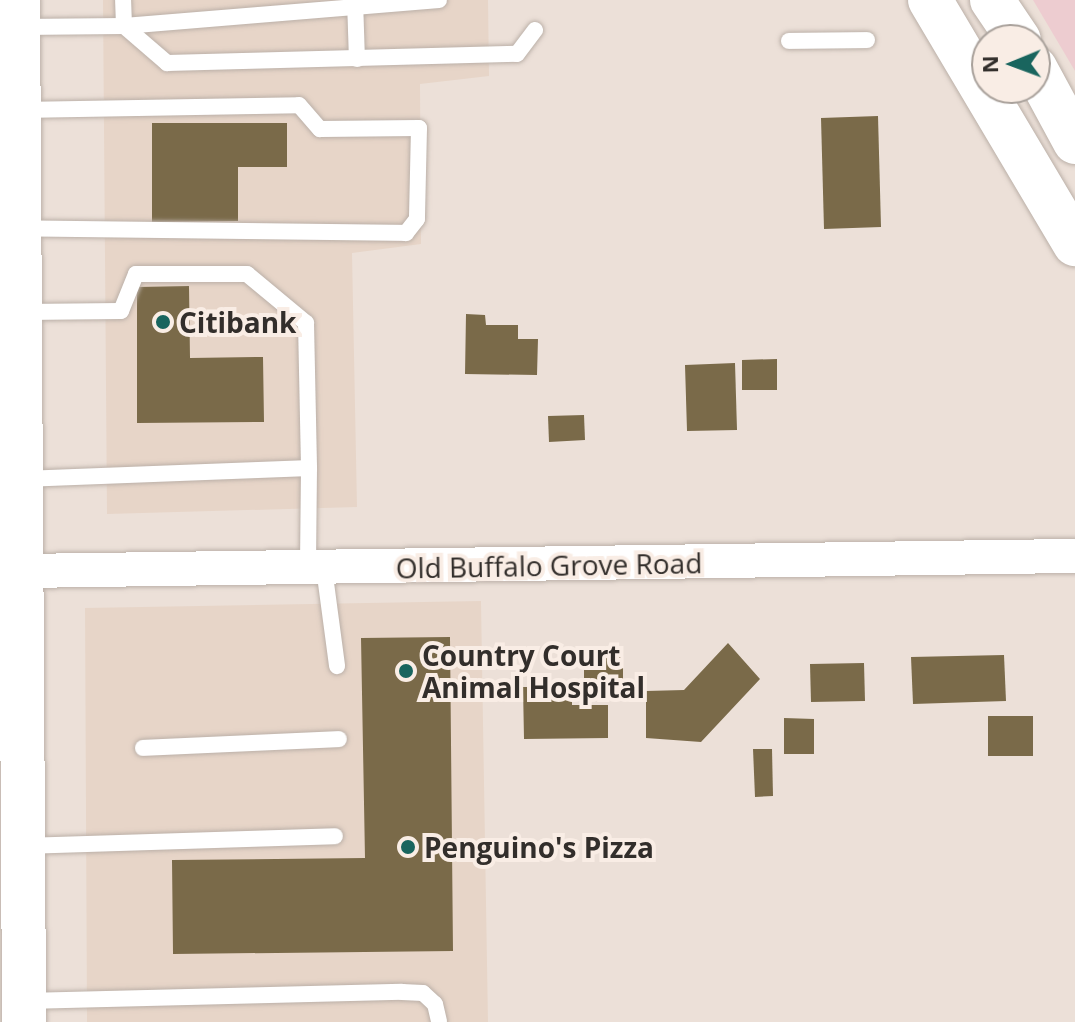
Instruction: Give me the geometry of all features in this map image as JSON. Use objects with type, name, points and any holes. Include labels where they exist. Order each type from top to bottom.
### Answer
[{"type":"main road","points":[[930,0],[1075,244]]},
{"type":"main road","points":[[992,0],[1008,24]]},
{"type":"main road","points":[[18,14],[20,110],[14,236],[22,312],[22,571],[14,849],[24,1012]]},
{"type":"main road","points":[[1051,98],[1075,142]]},
{"type":"street","name":"Old Buffalo Grove Road","points":[[22,571],[1075,556]]},
{"type":"lane","points":[[123,0],[124,26],[167,63],[517,54],[535,30]]},
{"type":"lane","points":[[18,14],[124,26],[355,4],[439,0]]},
{"type":"lane","points":[[355,4],[357,59]]},
{"type":"lane","points":[[789,41],[867,40]]},
{"type":"lane","points":[[14,236],[406,233],[417,219],[419,128],[320,129],[299,105],[20,110]]},
{"type":"lane","points":[[22,312],[121,311],[136,274],[247,274],[306,323],[309,468],[316,568],[337,666]]},
{"type":"lane","points":[[22,479],[309,468]]},
{"type":"lane","points":[[143,748],[339,739]]},
{"type":"lane","points":[[14,849],[335,836]]},
{"type":"lane","points":[[24,1012],[402,992],[423,993],[435,1004],[439,1022]]},
{"type":"shaded area","points":[[103,0],[488,0],[489,76],[420,84],[421,244],[352,253],[357,507],[107,514]]},
{"type":"shaded area","points":[[1033,0],[1075,0],[1075,71],[1051,30],[1051,24],[1047,24]]},
{"type":"shaded area","points":[[481,601],[488,1022],[87,1022],[85,608]]},
{"type":"building","points":[[878,116],[881,227],[824,229],[821,118]]},
{"type":"building","points":[[152,123],[287,123],[287,167],[238,167],[238,221],[152,222]]},
{"type":"building","name":"Citibank","points":[[189,286],[190,358],[263,357],[264,422],[137,423],[137,287]]},
{"type":"building","points":[[466,314],[485,315],[486,325],[518,325],[518,339],[538,339],[537,375],[465,374]]},
{"type":"building","points":[[777,359],[777,390],[742,390],[742,360]]},
{"type":"building","points":[[735,363],[737,430],[687,431],[685,365]]},
{"type":"building","points":[[584,415],[585,440],[549,442],[548,416]]},
{"type":"building","points":[[450,637],[453,951],[173,954],[172,860],[365,858],[361,638]]},
{"type":"building","points":[[728,643],[760,679],[701,742],[646,738],[646,691],[684,690]]},
{"type":"building","points":[[584,651],[623,651],[623,695],[584,695]]},
{"type":"building","points":[[1004,655],[1006,701],[913,704],[911,657]]},
{"type":"building","points":[[864,663],[865,701],[811,702],[810,664]]},
{"type":"building","points":[[523,687],[572,687],[572,705],[608,705],[608,738],[524,739]]},
{"type":"building","points":[[988,716],[1033,716],[1033,756],[988,756]]},
{"type":"building","points":[[784,718],[814,719],[814,754],[784,754]]},
{"type":"building","points":[[753,749],[772,749],[773,796],[755,797]]},
{"type":"place","name":"Citibank","points":[[163,322]]},
{"type":"place","name":"Country Court Animal Hospital","points":[[406,671]]},
{"type":"place","name":"Penguino's Pizza","points":[[408,847]]}]
